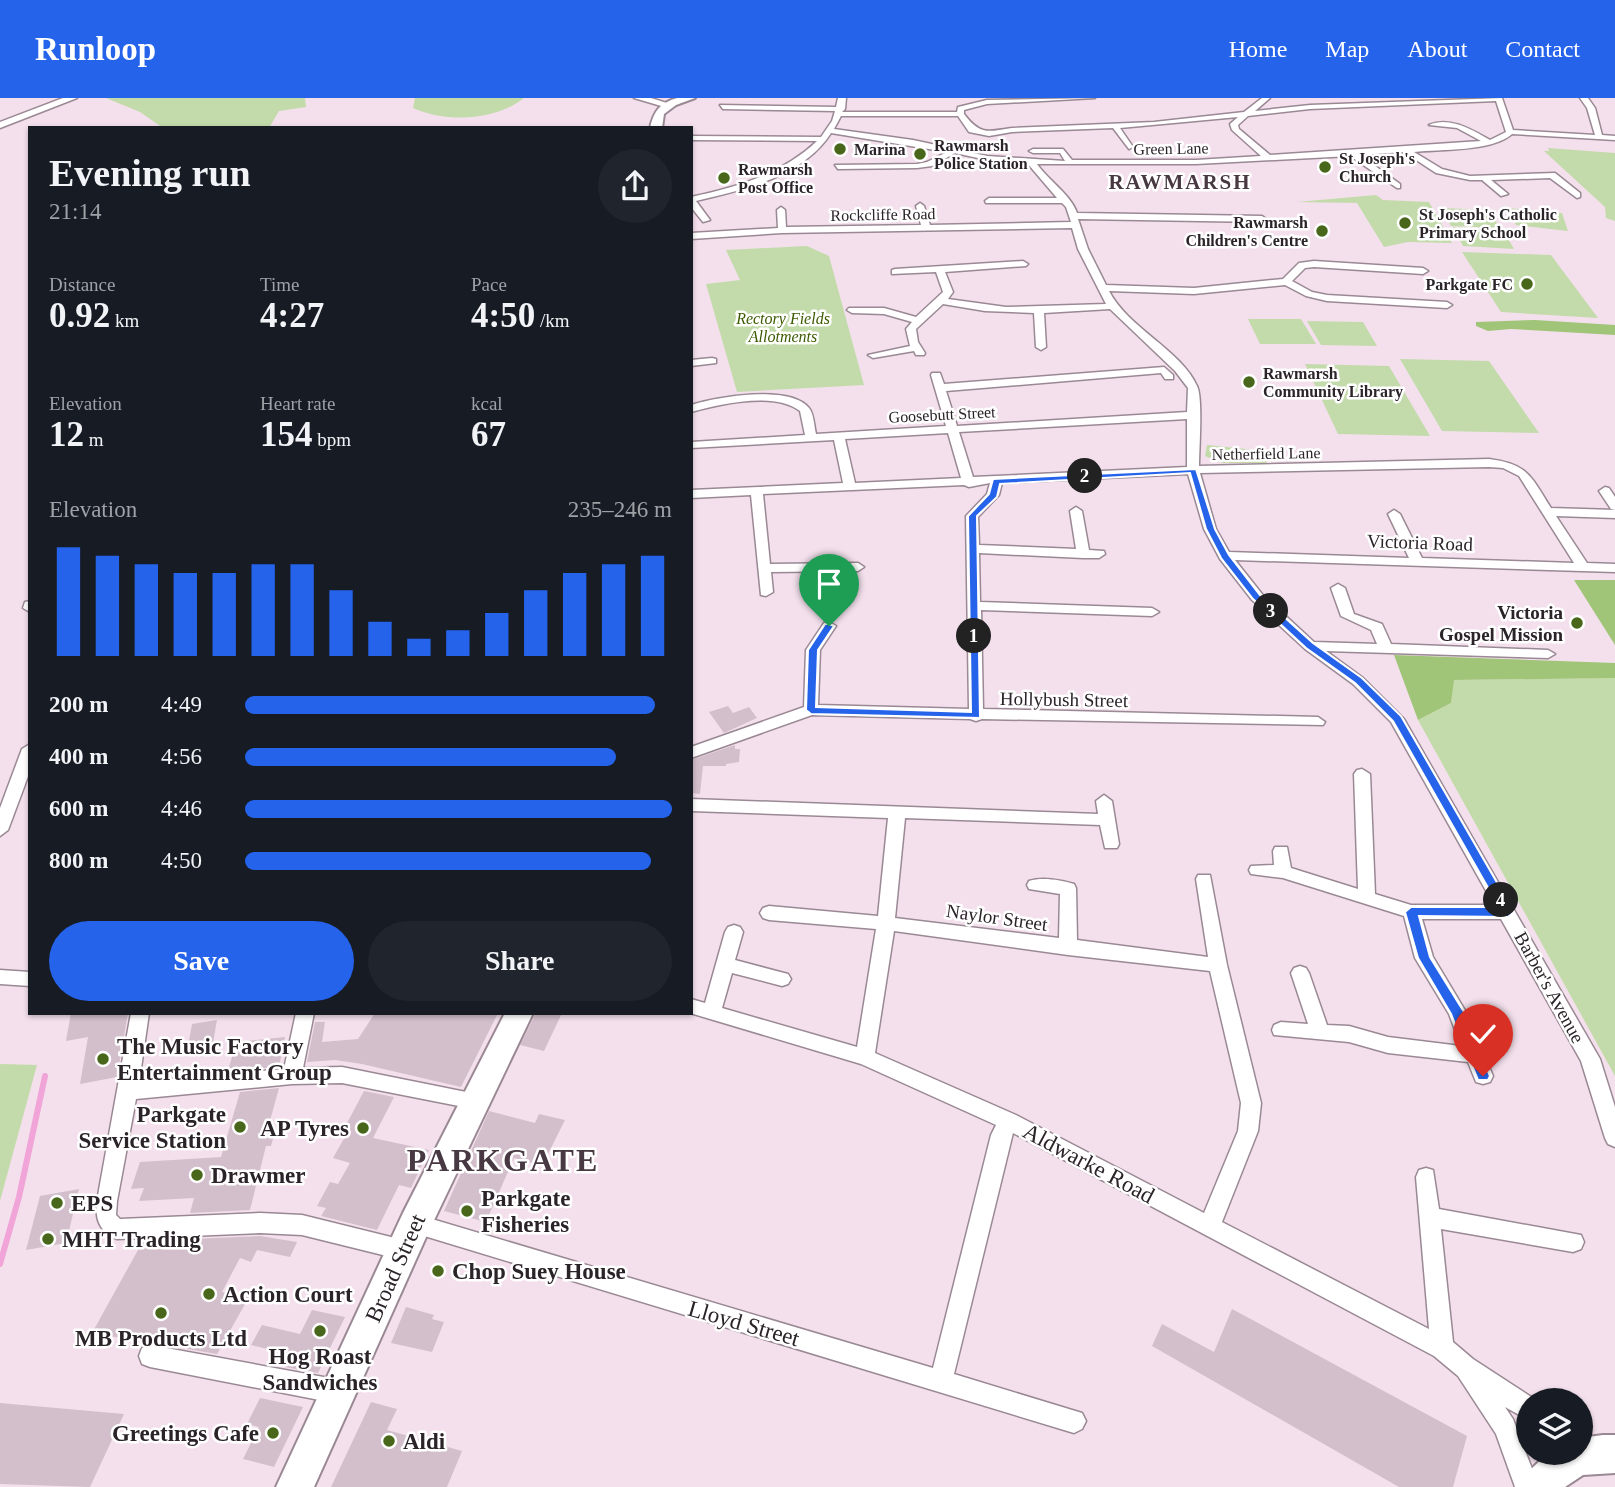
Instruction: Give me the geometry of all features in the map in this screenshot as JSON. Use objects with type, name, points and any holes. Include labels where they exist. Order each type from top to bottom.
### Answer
[{"type":"main road","points":[[645,126],[646,115],[667,102],[690,98]]},
{"type":"main road","points":[[656,126],[659,113],[667,102]]},
{"type":"main road","name":"Broad Street","points":[[295,1487],[409,1237],[518,1015]]},
{"type":"main road","points":[[1539,1487],[1552,1471],[1571,1459],[1603,1451]]},
{"type":"street","points":[[0,125],[72,98]]},
{"type":"street","points":[[639,98],[667,102]]},
{"type":"street","points":[[693,200],[748,185],[779,173],[801,159],[832,131],[841,111],[842,98]]},
{"type":"street","points":[[723,107],[960,112],[987,102],[1090,98]]},
{"type":"street","points":[[1266,98],[1235,121],[1235,128],[1268,158]]},
{"type":"street","points":[[960,112],[970,128],[989,134],[1012,130],[1115,126],[1310,107],[1498,98],[1510,131],[1615,138]]},
{"type":"street","points":[[1584,98],[1591,108],[1599,137]]},
{"type":"street","points":[[781,118],[787,115],[788,108]]},
{"type":"street","points":[[1433,125],[1459,126],[1489,143]]},
{"type":"street","points":[[1115,126],[1129,147]]},
{"type":"street","name":"Green Lane","points":[[832,131],[1032,163],[1070,163],[1196,162],[1406,150],[1489,143],[1502,139],[1510,131]]},
{"type":"street","points":[[693,138],[823,139]]},
{"type":"street","points":[[1406,150],[1439,171],[1485,179],[1552,175],[1577,195]]},
{"type":"street","points":[[1033,151],[1063,151],[1070,163]]},
{"type":"street","points":[[838,167],[917,166],[929,164],[952,152]]},
{"type":"street","points":[[1352,153],[1397,186]]},
{"type":"street","name":"Barber's Avenue","points":[[1032,163],[1044,180],[1065,200],[1083,249],[1112,306],[1179,369],[1193,388],[1193,470],[1210,529],[1225,556],[1257,597],[1310,646],[1358,681],[1397,719],[1590,1059],[1615,1138]]},
{"type":"street","points":[[1485,179],[1504,194]]},
{"type":"street","points":[[989,201],[1065,200]]},
{"type":"street","points":[[693,204],[706,220]]},
{"type":"street","points":[[920,206],[926,228]]},
{"type":"street","points":[[780,210],[782,230]]},
{"type":"street","name":"Rockcliffe Road","points":[[693,236],[782,230],[926,228],[1074,220],[1262,219]]},
{"type":"street","points":[[895,272],[1023,264]]},
{"type":"street","points":[[1286,282],[1302,265],[1314,264],[1423,271]]},
{"type":"street","points":[[873,355],[918,350],[911,330],[917,320],[942,301],[948,292],[940,270]]},
{"type":"street","points":[[1104,288],[1194,291],[1286,282],[1309,294],[1326,298],[1447,305]]},
{"type":"street","points":[[942,301],[985,310],[1039,312],[1112,306]]},
{"type":"street","points":[[852,310],[884,311],[917,320]]},
{"type":"street","points":[[1039,312],[1041,347]]},
{"type":"street","points":[[693,363],[712,361]]},
{"type":"street","points":[[940,388],[1164,370],[1169,377]]},
{"type":"street","points":[[936,375],[969,483]]},
{"type":"street","points":[[693,408],[703,404],[765,399],[793,401],[805,410],[811,438]]},
{"type":"street","name":"Goosebutt Street","points":[[693,445],[1195,415]]},
{"type":"street","points":[[839,436],[850,487]]},
{"type":"street","name":"Netherfield Lane","points":[[693,494],[969,483],[1193,470],[1489,463],[1506,465],[1523,474],[1547,512]]},
{"type":"street","points":[[976,716],[973,514],[993,495],[996,481]]},
{"type":"street","points":[[1605,491],[1615,506]]},
{"type":"street","points":[[757,492],[766,592]]},
{"type":"street","points":[[1076,511],[1083,554]]},
{"type":"street","points":[[1547,512],[1615,514]]},
{"type":"street","points":[[1547,512],[1582,566]]},
{"type":"street","points":[[1394,514],[1417,561]]},
{"type":"street","points":[[973,550],[1099,554]]},
{"type":"street","name":"Victoria Road","points":[[1225,556],[1615,568]]},
{"type":"street","points":[[764,568],[858,567]]},
{"type":"street","points":[[1338,588],[1348,616],[1377,627],[1385,647]]},
{"type":"street","points":[[974,606],[1152,612]]},
{"type":"street","points":[[811,710],[813,650],[829,626]]},
{"type":"street","points":[[1310,646],[1548,654]]},
{"type":"street","name":"Hollybush Street","points":[[693,752],[811,710],[1318,722]]},
{"type":"street","points":[[0,830],[28,754]]},
{"type":"street","points":[[1362,774],[1367,899]]},
{"type":"street","points":[[1104,801],[1111,844]]},
{"type":"street","points":[[693,805],[1107,820]]},
{"type":"street","points":[[865,1057],[886,923],[897,813]]},
{"type":"street","points":[[1281,851],[1283,872]]},
{"type":"street","points":[[1257,870],[1283,872],[1411,912],[1508,912]]},
{"type":"street","points":[[1204,879],[1218,965],[1251,1103],[1248,1131],[1210,1224]]},
{"type":"street","points":[[1035,884],[1068,888],[1068,948]]},
{"type":"street","points":[[1411,912],[1424,958],[1457,1012],[1483,1076]]},
{"type":"street","name":"Naylor Street","points":[[769,913],[886,923],[1218,965]]},
{"type":"street","points":[[711,1012],[734,932]]},
{"type":"street","points":[[726,965],[782,979]]},
{"type":"street","points":[[1300,973],[1320,1031]]},
{"type":"street","points":[[0,977],[28,979]]},
{"type":"street","name":"Aldwarke Road","points":[[693,1007],[865,1057],[1009,1121],[1108,1175],[1210,1224],[1442,1348],[1465,1367],[1516,1400]]},
{"type":"street","points":[[140,1015],[128,1091],[292,1076],[342,1075],[474,1101]]},
{"type":"street","points":[[292,1076],[305,1015]]},
{"type":"street","points":[[1281,1030],[1349,1034],[1388,1045],[1473,1055]]},
{"type":"street","name":"Lloyd Street","points":[[128,1091],[107,1201],[106,1215],[110,1224],[117,1229],[260,1223],[409,1237],[941,1382],[1074,1422]]},
{"type":"street","points":[[941,1382],[1001,1135],[1009,1121]]},
{"type":"street","points":[[1426,1177],[1442,1348]]},
{"type":"street","points":[[1430,1217],[1573,1242]]},
{"type":"street","points":[[150,1356],[340,1392]]},
{"type":"street","name":"Aldwarke Road","points":[[1465,1367],[1505,1427],[1527,1487]]},
{"type":"green space","points":[[106,98],[305,98],[306,107],[279,111],[270,126],[160,126],[140,112]]},
{"type":"green space","points":[[415,98],[524,98],[512,106],[485,115],[455,117],[426,113],[413,108]]},
{"type":"green space","points":[[1548,148],[1615,153],[1615,221],[1606,218],[1605,207],[1544,151],[1549,151]]},
{"type":"green space","points":[[1376,195],[1383,200],[1429,202],[1452,243],[1408,242],[1384,247],[1357,203],[1297,202]]},
{"type":"green space","points":[[1441,208],[1489,210],[1500,228],[1451,226]]},
{"type":"green space","points":[[1507,208],[1562,213],[1568,231],[1516,225]]},
{"type":"green space","points":[[1453,227],[1503,230],[1514,249],[1463,246]]},
{"type":"green space","name":"Rectory Fields Allotments","points":[[807,246],[829,256],[864,385],[737,392],[706,284],[740,280],[726,250]]},
{"type":"green space","name":"Parkgate FC","points":[[1462,252],[1551,255],[1598,318],[1501,312]]},
{"type":"green space","points":[[1248,319],[1301,319],[1316,344],[1260,344]]},
{"type":"green space","points":[[1535,320],[1615,325],[1615,335],[1511,329],[1488,331],[1476,326],[1476,322]]},
{"type":"green space","points":[[1307,321],[1363,322],[1377,346],[1321,345]]},
{"type":"green space","points":[[1400,359],[1489,361],[1539,433],[1442,431]]},
{"type":"green space","points":[[1305,364],[1389,366],[1430,436],[1338,434]]},
{"type":"green space","points":[[1207,445],[1265,451],[1267,463],[1222,463],[1205,456]]},
{"type":"green space","points":[[1574,580],[1615,580],[1615,645]]},
{"type":"green space","points":[[1394,655],[1615,663],[1615,678],[1454,680],[1451,703],[1418,720]]},
{"type":"green space","points":[[1615,678],[1615,1076],[1418,720],[1451,703],[1453,680]]},
{"type":"green space","points":[[0,1064],[37,1065],[0,1201]]},
{"type":"building","points":[[728,706],[733,713],[749,707],[757,718],[724,733],[709,712]]},
{"type":"building","points":[[735,745],[735,749],[740,749],[739,762],[726,766],[703,766],[700,794],[693,793],[693,759]]},
{"type":"building","name":"The Music Factory Entertainment Group","points":[[71,1015],[128,1015],[117,1077],[80,1084],[88,1037],[66,1041]]},
{"type":"building","points":[[374,1015],[497,1015],[461,1087],[362,1064],[335,1060],[307,1062],[315,1022],[325,1022],[322,1042],[358,1039]]},
{"type":"building","points":[[535,1015],[561,1015],[544,1051],[520,1045]]},
{"type":"building","points":[[217,1020],[213,1043],[188,1046],[192,1024]]},
{"type":"building","points":[[285,1037],[279,1067],[228,1071],[236,1042]]},
{"type":"building","name":"Drawmer","points":[[279,1088],[268,1128],[276,1128],[271,1146],[266,1146],[250,1210],[190,1213],[194,1198],[139,1201],[144,1188],[131,1189],[140,1162],[221,1157],[240,1092]]},
{"type":"building","points":[[364,1091],[394,1097],[373,1138],[429,1150],[411,1188],[399,1185],[377,1230],[321,1216],[326,1208],[317,1206],[330,1182],[338,1184],[350,1163],[333,1158],[350,1128],[345,1127]]},
{"type":"building","points":[[489,1111],[535,1123],[539,1114],[565,1120],[542,1166],[514,1158],[486,1222],[444,1211]]},
{"type":"building","points":[[79,1189],[66,1243],[26,1250],[40,1196]]},
{"type":"building","points":[[260,1236],[297,1242],[290,1257],[257,1250],[251,1262],[240,1258],[222,1292],[249,1297],[217,1354],[92,1333],[143,1241]]},
{"type":"building","points":[[406,1307],[434,1315],[432,1319],[444,1322],[432,1352],[391,1343]]},
{"type":"building","points":[[1232,1309],[1467,1436],[1453,1487],[1399,1487],[1152,1346],[1162,1324],[1214,1352]]},
{"type":"building","points":[[312,1310],[345,1317],[318,1373],[285,1367],[292,1355],[251,1345],[262,1325],[300,1334]]},
{"type":"building","points":[[260,1398],[303,1407],[274,1467],[243,1459],[259,1427],[247,1424]]},
{"type":"building","name":"Aldi","points":[[371,1402],[397,1409],[387,1430],[462,1451],[447,1487],[331,1487]]},
{"type":"building","points":[[0,1403],[124,1414],[90,1487],[0,1484]]},
{"type":"waterway","points":[[0,1264],[19,1197],[45,1076]]},
{"type":"place","name":"Marina","points":[[840,149]]},
{"type":"place","name":"Rawmarsh Police Station","points":[[920,154]]},
{"type":"place","name":"St Joseph's Church","points":[[1325,167]]},
{"type":"place","name":"Rawmarsh Post Office","points":[[724,178]]},
{"type":"place","name":"St Joseph's Catholic Primary School","points":[[1405,223]]},
{"type":"place","name":"Rawmarsh Children's Centre","points":[[1322,231]]},
{"type":"place","name":"Parkgate FC","points":[[1527,284]]},
{"type":"place","name":"Rawmarsh Community Library","points":[[1249,382]]},
{"type":"place","name":"Victoria Gospel Mission","points":[[1577,623]]},
{"type":"place","name":"The Music Factory Entertainment Group","points":[[103,1059]]},
{"type":"place","name":"Parkgate Service Station","points":[[240,1127]]},
{"type":"place","name":"AP Tyres","points":[[363,1128]]},
{"type":"place","name":"Drawmer","points":[[197,1175]]},
{"type":"place","name":"EPS","points":[[57,1203]]},
{"type":"place","name":"Parkgate Fisheries","points":[[467,1211]]},
{"type":"place","name":"MHT Trading","points":[[48,1239]]},
{"type":"place","name":"Chop Suey House","points":[[438,1271]]},
{"type":"place","name":"Action Court","points":[[209,1294]]},
{"type":"place","name":"MB Products Ltd","points":[[161,1313]]},
{"type":"place","name":"Hog Roast Sandwiches","points":[[320,1331]]},
{"type":"place","name":"Greetings Cafe","points":[[273,1433]]},
{"type":"place","name":"Aldi","points":[[389,1441]]},
{"type":"district","name":"RAWMARSH","points":[[1180,182]]},
{"type":"district","name":"PARKGATE","points":[[503,1160]]},
{"type":"route","points":[[829,626],[813,650],[811,710],[976,716],[972,516],[993,495],[996,481],[1193,470],[1210,529],[1225,556],[1257,597],[1310,646],[1358,681],[1397,719],[1508,912],[1411,912],[1424,958],[1457,1012],[1483,1076]]}]
